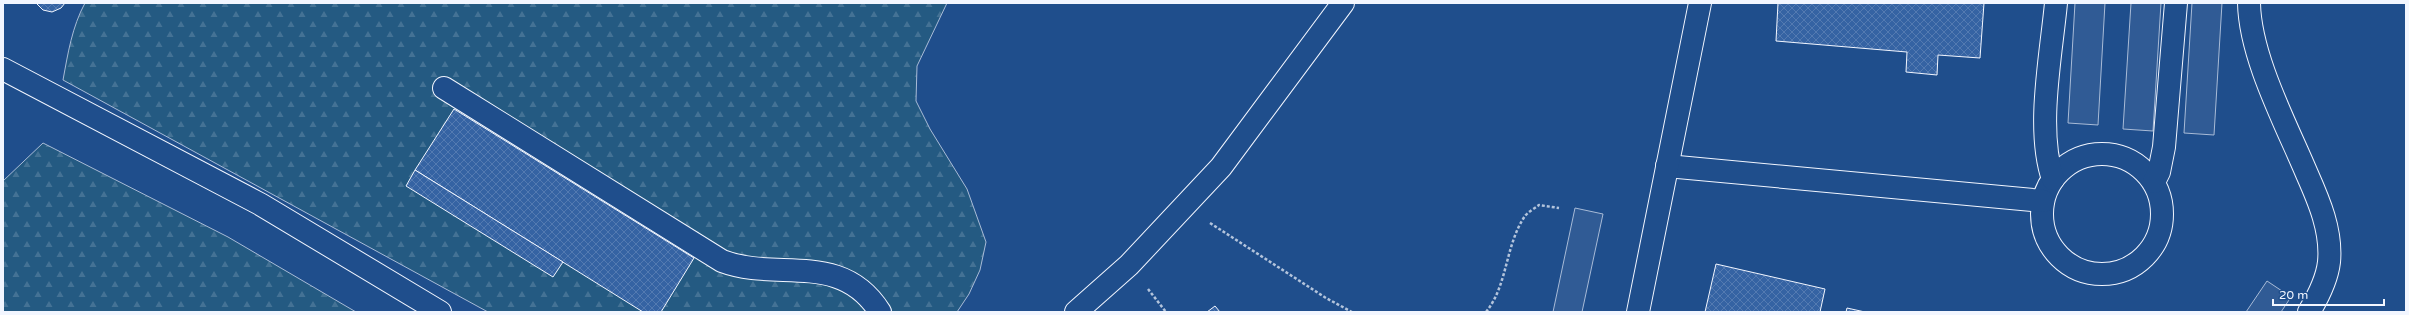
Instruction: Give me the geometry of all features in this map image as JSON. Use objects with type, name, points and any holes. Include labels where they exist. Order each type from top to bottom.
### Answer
[{"type":"street","points":[[1076,312],[1129,265],[1221,167],[1343,3]]},
{"type":"street","points":[[1638,312],[1700,3]]},
{"type":"street","points":[[2052,179],[2047,161],[2044,130],[2056,3]]},
{"type":"street","points":[[2154,182],[2159,172],[2164,147],[2176,3]]},
{"type":"street","points":[[2249,3],[2250,26],[2257,53],[2315,192],[2324,218],[2329,242],[2329,262],[2325,279],[2309,312]]},
{"type":"street","points":[[3,69],[260,204],[440,312]]},
{"type":"street","points":[[444,88],[722,260],[748,269],[804,269],[828,274],[851,284],[872,300],[880,312]]},
{"type":"street","points":[[2104,153],[2123,157],[2140,167],[2154,182],[2162,200],[2163,220],[2158,239],[2147,256],[2132,268],[2113,274],[2093,274],[2074,268],[2058,256],[2047,240],[2042,221],[2043,201],[2052,179],[2066,165],[2078,159],[2104,153]]},
{"type":"street","points":[[1667,166],[2043,201]]},
{"type":"path","points":[[1486,312],[1498,290],[1517,231],[1525,215],[1539,205],[1558,208]]},
{"type":"path","points":[[1206,220],[1326,298],[1352,312]]},
{"type":"path","points":[[1145,285],[1166,312]]},
{"type":"green space","points":[[85,3],[947,3],[917,66],[916,101],[930,129],[967,189],[986,242],[980,270],[969,294],[957,312],[488,312],[63,80],[74,31]]},
{"type":"green space","points":[[43,143],[228,237],[356,312],[3,312],[3,181]]},
{"type":"shaded area","points":[[2075,3],[2105,3],[2098,125],[2068,123]]},
{"type":"shaded area","points":[[2131,3],[2161,3],[2153,131],[2123,129]]},
{"type":"shaded area","points":[[2192,3],[2222,3],[2214,135],[2184,133]]},
{"type":"shaded area","points":[[1575,208],[1603,214],[1582,312],[1553,312]]},
{"type":"shaded area","points":[[2267,281],[2291,297],[2281,312],[2246,312]]},
{"type":"building","points":[[36,3],[65,3],[61,8],[52,12],[43,10]]},
{"type":"building","points":[[1778,3],[1984,3],[1980,58],[1938,55],[1937,75],[1906,72],[1907,52],[1776,41]]},
{"type":"building","points":[[454,109],[694,258],[661,312],[643,312],[415,170]]},
{"type":"building","points":[[415,170],[563,262],[553,277],[406,186]]},
{"type":"building","points":[[1716,264],[1825,289],[1820,312],[1705,312]]},
{"type":"building","points":[[1215,306],[1220,312],[1207,312]]},
{"type":"building","points":[[1847,308],[1865,312],[1846,312]]}]
